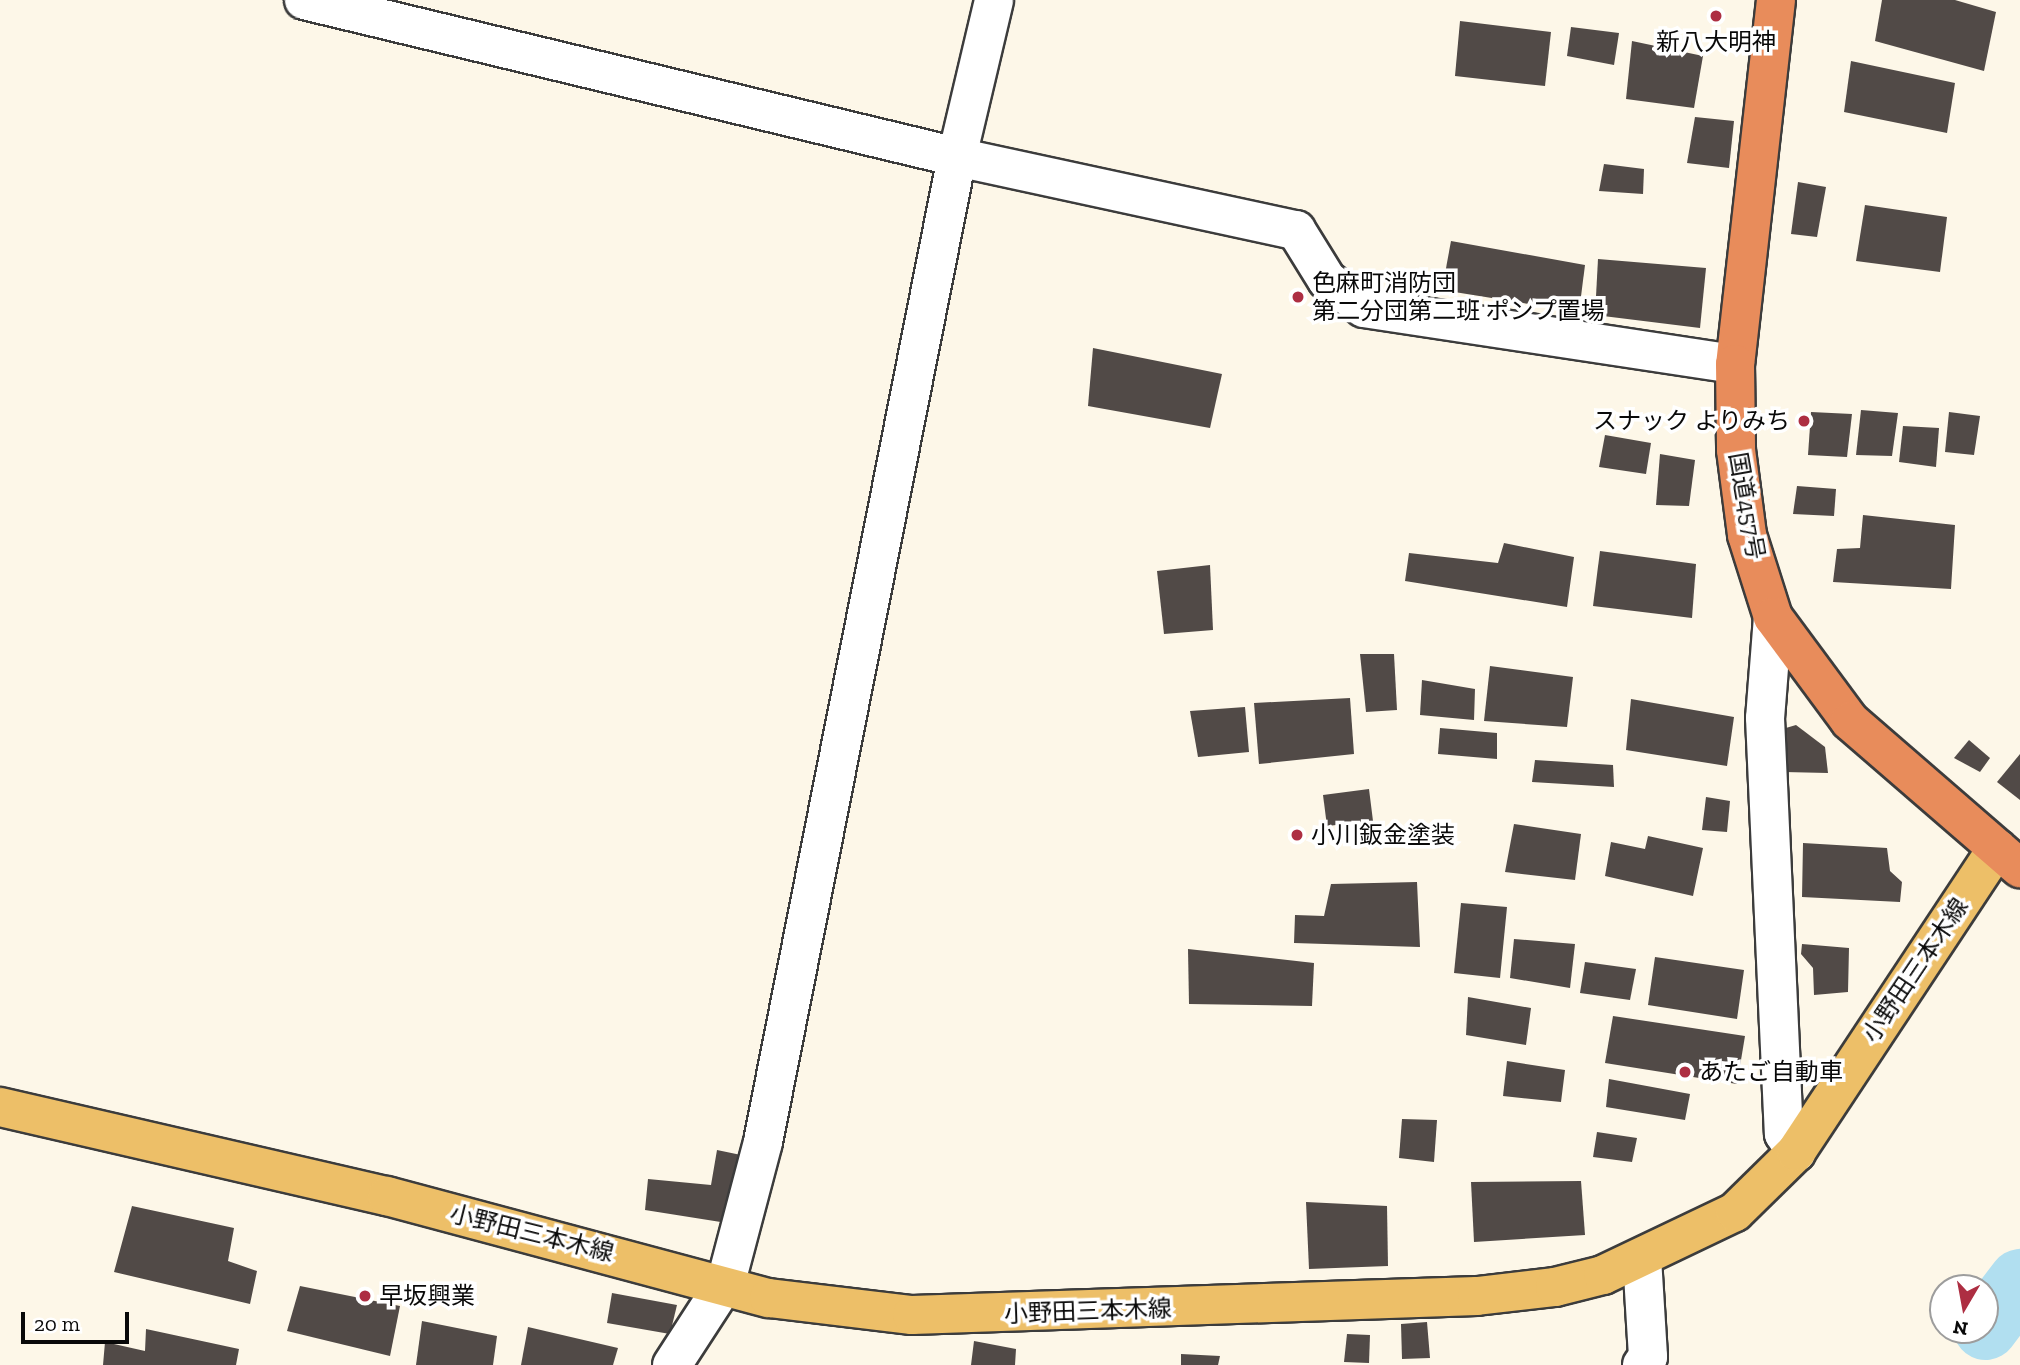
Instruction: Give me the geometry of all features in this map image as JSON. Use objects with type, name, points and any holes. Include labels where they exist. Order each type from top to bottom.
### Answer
[{"type":"highway","name":"国道457号","points":[[1776,0],[1735,363],[1736,450],[1747,535],[1773,617],[1850,721],[2008,858]]},
{"type":"main road","name":"小野田三本木線","points":[[0,1107],[726,1282],[769,1298],[912,1315],[1101,1312],[1477,1296],[1555,1287],[1642,1258],[1735,1212],[1796,1152],[2008,858]]},
{"type":"street","points":[[304,0],[957,158],[1296,230],[1326,280],[1364,308],[1735,363]]},
{"type":"street","points":[[672,1365],[726,1282],[763,1142],[957,158],[994,0]]},
{"type":"street","points":[[1773,617],[1765,718],[1784,1134],[1796,1152]]},
{"type":"street","points":[[1642,1258],[1648,1357],[1642,1365]]},
{"type":"building","points":[[1882,0],[1955,0],[1996,12],[1984,71],[1875,41]]},
{"type":"building","points":[[1460,21],[1551,32],[1545,86],[1455,76]]},
{"type":"building","points":[[1571,27],[1619,33],[1614,65],[1567,56]]},
{"type":"building","points":[[1632,41],[1703,56],[1694,108],[1626,99]]},
{"type":"building","points":[[1851,61],[1955,83],[1947,133],[1844,112]]},
{"type":"building","points":[[1695,117],[1734,121],[1729,168],[1687,163]]},
{"type":"building","points":[[1604,164],[1644,169],[1643,194],[1599,191]]},
{"type":"building","points":[[1798,182],[1826,187],[1817,237],[1791,234]]},
{"type":"building","points":[[1865,205],[1947,217],[1940,272],[1856,261]]},
{"type":"building","points":[[1451,241],[1585,265],[1579,312],[1442,290]]},
{"type":"building","points":[[1598,259],[1706,268],[1700,328],[1595,315]]},
{"type":"building","points":[[1093,348],[1222,374],[1210,428],[1088,406]]},
{"type":"building","points":[[1861,410],[1898,413],[1892,456],[1856,455]]},
{"type":"building","points":[[1811,412],[1852,414],[1847,457],[1808,455]]},
{"type":"building","points":[[1949,412],[1980,416],[1974,455],[1945,452]]},
{"type":"building","points":[[1903,426],[1939,428],[1936,467],[1899,462]]},
{"type":"building","points":[[1605,435],[1651,443],[1646,474],[1599,467]]},
{"type":"building","points":[[1660,454],[1695,460],[1689,506],[1656,505]]},
{"type":"building","points":[[1797,486],[1836,489],[1834,516],[1793,514]]},
{"type":"building","points":[[1863,515],[1955,525],[1951,589],[1833,582],[1837,549],[1860,548]]},
{"type":"building","points":[[1504,543],[1574,557],[1567,607],[1405,581],[1409,553],[1498,563]]},
{"type":"building","points":[[1600,551],[1696,564],[1692,618],[1593,606]]},
{"type":"building","points":[[1210,565],[1213,630],[1164,634],[1157,571]]},
{"type":"building","points":[[1360,654],[1394,654],[1397,710],[1366,712]]},
{"type":"building","points":[[1490,666],[1573,677],[1567,727],[1484,721]]},
{"type":"building","points":[[1422,680],[1475,689],[1474,720],[1420,715]]},
{"type":"building","points":[[1350,698],[1354,754],[1259,764],[1254,703]]},
{"type":"building","points":[[1631,699],[1734,717],[1727,766],[1626,750]]},
{"type":"building","points":[[1245,707],[1249,752],[1198,757],[1190,711]]},
{"type":"building","points":[[1796,725],[1825,747],[1828,773],[1784,772],[1779,730]]},
{"type":"building","points":[[1440,728],[1497,733],[1497,759],[1438,754]]},
{"type":"building","points":[[1969,740],[1990,758],[1980,772],[1954,758]]},
{"type":"building","points":[[2020,754],[2020,800],[1997,782]]},
{"type":"building","points":[[1535,760],[1613,765],[1614,787],[1532,782]]},
{"type":"building","points":[[1369,789],[1373,821],[1327,826],[1323,795]]},
{"type":"building","points":[[1706,797],[1730,801],[1727,832],[1702,830]]},
{"type":"building","points":[[1514,824],[1581,834],[1575,880],[1505,872]]},
{"type":"building","points":[[1648,836],[1703,848],[1693,896],[1605,876],[1611,842],[1645,849]]},
{"type":"building","points":[[1803,843],[1887,848],[1890,871],[1902,882],[1900,902],[1802,897]]},
{"type":"building","points":[[1417,882],[1420,947],[1294,943],[1295,915],[1324,916],[1331,884]]},
{"type":"building","points":[[1461,903],[1507,907],[1500,978],[1454,973]]},
{"type":"building","points":[[1514,939],[1575,944],[1570,988],[1510,978]]},
{"type":"building","points":[[1802,944],[1849,948],[1848,992],[1814,995],[1813,968],[1801,954]]},
{"type":"building","points":[[1188,949],[1314,963],[1312,1006],[1189,1004]]},
{"type":"building","points":[[1655,957],[1744,970],[1737,1019],[1648,1005]]},
{"type":"building","points":[[1585,962],[1636,969],[1630,1000],[1580,993]]},
{"type":"building","points":[[1468,997],[1531,1008],[1526,1045],[1466,1035]]},
{"type":"building","points":[[1613,1016],[1745,1036],[1737,1084],[1605,1063]]},
{"type":"building","points":[[1507,1061],[1565,1070],[1561,1102],[1503,1096]]},
{"type":"building","points":[[1609,1079],[1690,1094],[1685,1120],[1606,1107]]},
{"type":"building","points":[[1402,1119],[1437,1120],[1434,1162],[1399,1158]]},
{"type":"building","points":[[1597,1132],[1637,1138],[1632,1162],[1593,1157]]},
{"type":"building","points":[[717,1150],[741,1155],[727,1223],[645,1210],[648,1179],[711,1185]]},
{"type":"building","points":[[1581,1181],[1585,1235],[1474,1242],[1471,1182]]},
{"type":"building","points":[[1306,1202],[1387,1206],[1388,1266],[1309,1269]]},
{"type":"building","points":[[132,1206],[234,1228],[228,1261],[257,1271],[250,1304],[114,1272]]},
{"type":"building","points":[[300,1286],[400,1306],[390,1356],[287,1331]]},
{"type":"building","points":[[612,1293],[677,1305],[670,1334],[607,1323]]},
{"type":"building","points":[[422,1321],[497,1336],[493,1365],[416,1365]]},
{"type":"building","points":[[1427,1322],[1430,1358],[1402,1359],[1401,1324]]},
{"type":"building","points":[[528,1327],[618,1348],[613,1365],[521,1365]]},
{"type":"building","points":[[146,1329],[239,1349],[236,1365],[103,1365],[105,1342],[145,1351]]},
{"type":"building","points":[[1347,1334],[1370,1335],[1369,1363],[1344,1362]]},
{"type":"building","points":[[974,1341],[1016,1349],[1015,1365],[971,1365]]},
{"type":"building","points":[[1181,1354],[1220,1356],[1218,1365],[1181,1365]]},
{"type":"waterway","points":[[1999,1309],[2020,1281]]},
{"type":"place","name":"新八大明神","points":[[1716,16]]},
{"type":"place","name":"色麻町消防団 第二分団第二班 ポンプ置場","points":[[1298,297]]},
{"type":"place","name":"スナック よりみち","points":[[1804,421]]},
{"type":"place","name":"小川鈑金塗装","points":[[1297,835]]},
{"type":"place","name":"あたご自動車","points":[[1685,1072]]},
{"type":"place","name":"早坂興業","points":[[365,1296]]}]
